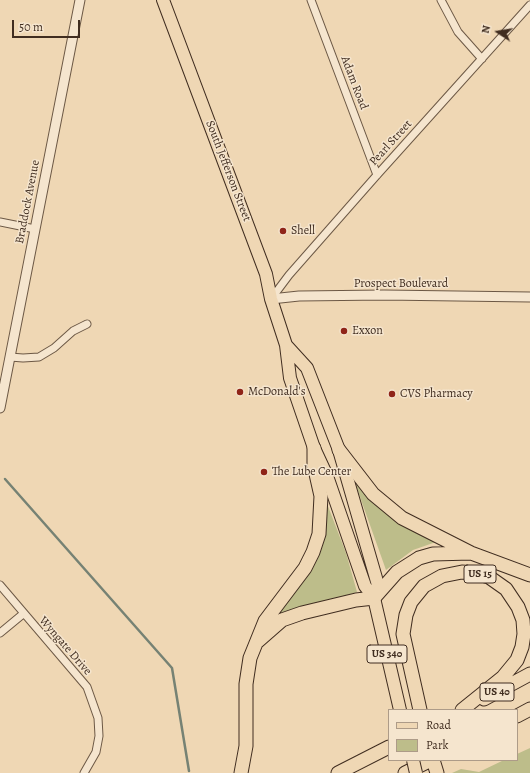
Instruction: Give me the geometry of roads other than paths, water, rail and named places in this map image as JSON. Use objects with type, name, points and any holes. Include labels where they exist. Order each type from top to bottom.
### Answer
[{"type":"highway","points":[[241,773],[247,729],[246,684],[250,658],[265,621],[305,568],[316,543],[320,524],[322,500],[314,464],[314,448]]},
{"type":"highway","points":[[340,450],[373,494],[388,508],[420,528],[471,553],[530,575]]},
{"type":"highway","points":[[255,644],[282,620],[302,613],[356,600],[374,598],[397,572],[419,558],[439,553],[471,553]]},
{"type":"highway","name":"US 15","points":[[419,705],[403,634],[408,609],[419,591],[436,578],[456,572],[476,573],[489,577],[501,585],[515,600],[523,620],[523,641],[517,660],[503,677],[464,709]]},
{"type":"highway","name":"US 40","points":[[465,709],[530,674]]},
{"type":"highway","name":"US 40","points":[[518,715],[530,709]]},
{"type":"highway","points":[[338,773],[388,748]]},
{"type":"highway","points":[[405,773],[430,761]]},
{"type":"highway","points":[[432,761],[437,773]]},
{"type":"main road","name":"South Jefferson Street","points":[[163,0],[266,274],[271,299],[286,345],[290,378],[314,448],[327,476],[365,586],[374,598],[400,709]]},
{"type":"main road","name":"South Jefferson Street","points":[[286,345],[307,368],[340,450],[378,585],[374,598]]},
{"type":"main road","points":[[413,761],[416,773]]},
{"type":"street","name":"Braddock Avenue","points":[[0,408],[80,0]]},
{"type":"street","name":"Adam Road","points":[[311,0],[377,175]]},
{"type":"street","points":[[441,0],[458,32],[482,59]]},
{"type":"street","name":"Pearl Street","points":[[271,299],[289,275],[377,175],[530,5]]},
{"type":"street","points":[[0,222],[35,229]]},
{"type":"street","name":"Prospect Boulevard","points":[[271,299],[299,296],[376,295],[530,297]]},
{"type":"street","points":[[10,357],[39,357],[54,348],[73,331],[87,324]]},
{"type":"street","name":"Wyngate Drive","points":[[0,585],[23,614],[87,687],[98,718],[99,736],[96,752],[84,773]]},
{"type":"street","points":[[0,633],[23,614]]},
{"type":"waterway","points":[[5,479],[172,668],[189,771]]},
{"type":"place","name":"Shell","points":[[283,231]]},
{"type":"place","name":"Exxon","points":[[344,331]]},
{"type":"place","name":"McDonald's","points":[[240,392]]},
{"type":"place","name":"CVS Pharmacy","points":[[392,394]]},
{"type":"place","name":"The Lube Center","points":[[264,472]]}]
